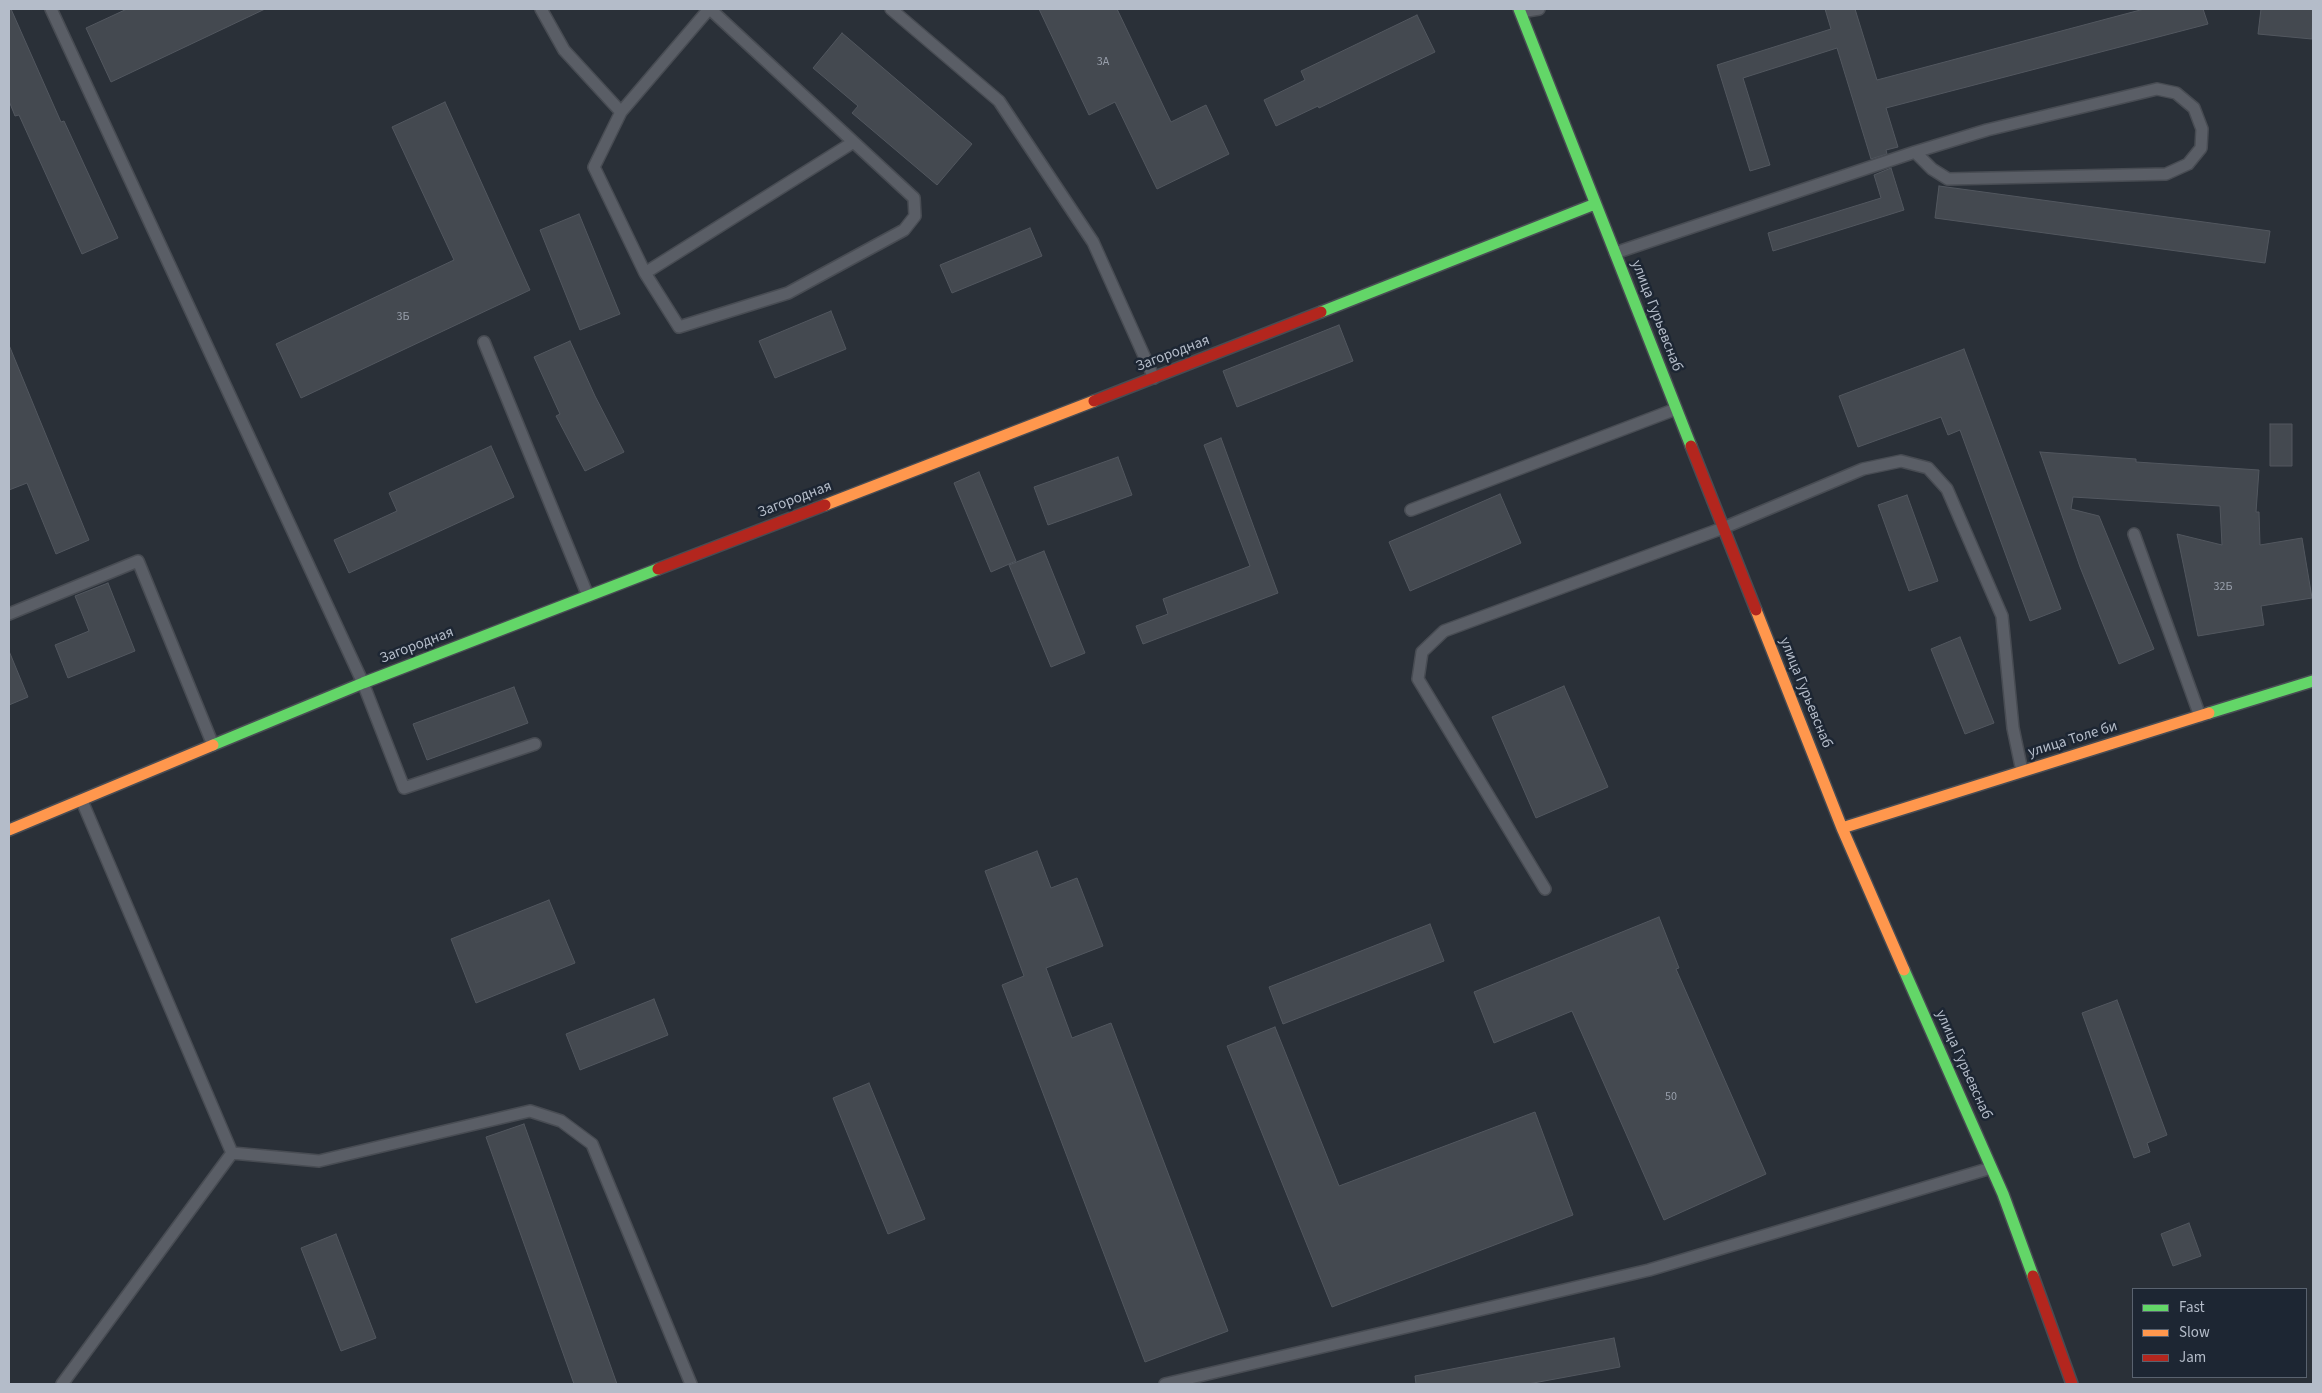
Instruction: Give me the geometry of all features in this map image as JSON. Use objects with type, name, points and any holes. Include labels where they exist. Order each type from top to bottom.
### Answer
[{"type":"street","name":"улица Гурьевснаб","points":[[1520,10],[1594,204],[1842,828],[2003,1194],[2072,1384]]},
{"type":"street","name":"Загородная","points":[[9,830],[214,747],[363,683],[1154,378],[1594,204]]},
{"type":"street","name":"улица Толе би","points":[[1842,828],[2313,681]]},
{"type":"lane","points":[[51,9],[363,683],[404,788],[535,744]]},
{"type":"lane","points":[[540,9],[564,50],[621,112]]},
{"type":"lane","points":[[709,9],[852,143],[914,198],[915,216],[904,230],[788,293],[679,327],[645,273],[594,167],[621,112],[709,9]]},
{"type":"lane","points":[[891,9],[999,102],[1093,242],[1154,378]]},
{"type":"lane","points":[[1520,10],[1539,9]]},
{"type":"lane","points":[[1615,253],[1915,152],[1986,130],[2157,89],[2176,93],[2194,108],[2202,128],[2201,148],[2188,164],[2166,174],[1948,179],[1932,169],[1915,152]]},
{"type":"lane","points":[[645,273],[852,143]]},
{"type":"lane","points":[[484,342],[588,596]]},
{"type":"lane","points":[[1411,510],[1676,409]]},
{"type":"lane","points":[[1545,889],[1418,679],[1422,652],[1444,631],[1723,528],[1864,469],[1901,462],[1928,468],[1947,490],[2002,616],[2013,728],[2022,771]]},
{"type":"lane","points":[[2134,534],[2200,716]]},
{"type":"lane","points":[[9,614],[138,561],[214,747]]},
{"type":"lane","points":[[82,801],[232,1153]]},
{"type":"lane","points":[[232,1153],[319,1161],[530,1111],[561,1121],[592,1144],[691,1384]]},
{"type":"lane","points":[[62,1384],[232,1153]]},
{"type":"lane","points":[[1165,1384],[1649,1270],[1991,1168]]},
{"type":"building","points":[[9,9],[11,9],[61,122],[64,121],[118,238],[82,254],[19,115],[15,116],[9,101]]},
{"type":"building","points":[[127,9],[265,9],[111,82],[86,28]]},
{"type":"building","points":[[1039,9],[1117,9],[1171,122],[1206,105],[1229,154],[1157,189],[1115,102],[1089,115]]},
{"type":"building","points":[[1825,9],[1855,9],[1877,80],[2144,9],[2203,9],[2208,24],[1886,108],[1898,147],[1886,150],[1887,154],[1871,159],[1837,48],[1743,78],[1770,165],[1750,171],[1717,65],[1831,29]]},
{"type":"building","points":[[2261,9],[2313,9],[2312,39],[2258,34]]},
{"type":"building","points":[[1417,15],[1435,52],[1319,108],[1318,106],[1276,126],[1264,100],[1305,80],[1301,71]]},
{"type":"building","points":[[842,33],[972,144],[937,185],[852,113],[858,106],[813,68]]},
{"type":"building","points":[[445,102],[530,290],[301,398],[276,344],[454,260],[392,127]]},
{"type":"building","points":[[1891,168],[1904,210],[1773,251],[1768,233],[1881,198],[1874,175]]},
{"type":"building","points":[[1939,186],[2270,231],[2265,263],[1935,218]]},
{"type":"building","points":[[579,214],[620,314],[580,330],[540,230]]},
{"type":"building","points":[[1030,228],[1042,256],[952,293],[940,265]]},
{"type":"building","points":[[831,311],[846,349],[775,378],[759,341]]},
{"type":"building","points":[[1339,325],[1353,361],[1237,407],[1223,371]]},
{"type":"building","points":[[570,341],[595,396],[624,452],[585,471],[556,416],[560,414],[534,357]]},
{"type":"building","points":[[9,345],[89,540],[56,554],[27,483],[9,490]]},
{"type":"building","points":[[1964,349],[2061,609],[2030,621],[1960,430],[1948,435],[1941,417],[1858,447],[1839,396]]},
{"type":"building","points":[[2270,424],[2292,424],[2292,466],[2270,466]]},
{"type":"building","points":[[1221,438],[1278,593],[1143,644],[1136,626],[1168,614],[1163,599],[1250,566],[1204,445]]},
{"type":"building","points":[[491,446],[514,497],[349,573],[334,540],[397,511],[389,493]]},
{"type":"building","points":[[2040,452],[2136,459],[2136,462],[2259,470],[2256,512],[2259,512],[2260,545],[2302,538],[2312,598],[2261,606],[2264,625],[2198,636],[2177,534],[2222,545],[2220,506],[2073,497],[2071,509],[2099,516],[2154,649],[2119,664],[2080,567]]},
{"type":"building","points":[[1118,457],[1132,495],[1048,525],[1034,487]]},
{"type":"building","points":[[979,472],[1016,561],[991,572],[954,483]]},
{"type":"building","points":[[1500,494],[1521,543],[1410,591],[1389,542]]},
{"type":"building","points":[[1907,495],[1938,581],[1909,591],[1878,505]]},
{"type":"building","points":[[1044,551],[1085,653],[1051,667],[1009,565]]},
{"type":"building","points":[[108,583],[135,651],[68,678],[55,645],[89,631],[75,596]]},
{"type":"building","points":[[1960,637],[1994,723],[1965,734],[1931,649]]},
{"type":"building","points":[[9,651],[28,697],[9,705]]},
{"type":"building","points":[[1564,686],[1608,787],[1536,818],[1492,717]]},
{"type":"building","points":[[514,687],[528,723],[427,760],[413,724]]},
{"type":"building","points":[[1037,851],[1051,888],[1077,878],[1103,946],[1046,968],[1072,1038],[1111,1023],[1228,1331],[1145,1362],[1002,985],[1024,976],[985,871]]},
{"type":"building","points":[[549,900],[575,963],[476,1003],[451,939]]},
{"type":"building","points":[[1659,917],[1679,968],[1676,969],[1766,1174],[1664,1220],[1572,1011],[1494,1043],[1474,992]]},
{"type":"building","points":[[1430,924],[1444,961],[1283,1024],[1269,987]]},
{"type":"building","points":[[654,999],[668,1035],[580,1070],[566,1034]]},
{"type":"building","points":[[2117,1000],[2167,1135],[2147,1143],[2150,1152],[2134,1158],[2082,1013]]},
{"type":"building","points":[[1275,1027],[1339,1186],[1535,1112],[1573,1215],[1332,1307],[1227,1046]]},
{"type":"building","points":[[869,1083],[925,1219],[888,1234],[833,1098]]},
{"type":"building","points":[[524,1124],[617,1384],[574,1384],[486,1137]]},
{"type":"building","points":[[2189,1223],[2201,1256],[2173,1266],[2161,1234]]},
{"type":"building","points":[[336,1234],[376,1338],[341,1351],[301,1248]]},
{"type":"building","points":[[1614,1338],[1620,1367],[1528,1384],[1416,1384],[1415,1376]]},
{"type":"traffic: fast","points":[[1519,9],[1691,446]]},
{"type":"traffic: fast","points":[[1321,312],[1595,204]]},
{"type":"traffic: fast","points":[[213,745],[363,683],[658,569]]},
{"type":"traffic: fast","points":[[2209,713],[2313,681]]},
{"type":"traffic: fast","points":[[1904,970],[2003,1194],[2033,1276]]},
{"type":"traffic: slow","points":[[825,505],[1094,401]]},
{"type":"traffic: slow","points":[[1756,610],[1842,828],[1904,970]]},
{"type":"traffic: slow","points":[[1842,828],[2209,713]]},
{"type":"traffic: slow","points":[[9,830],[213,745]]},
{"type":"traffic: jam","points":[[1094,401],[1321,312]]},
{"type":"traffic: jam","points":[[1691,446],[1756,610]]},
{"type":"traffic: jam","points":[[658,569],[825,505]]},
{"type":"traffic: jam","points":[[2033,1276],[2072,1384]]}]
